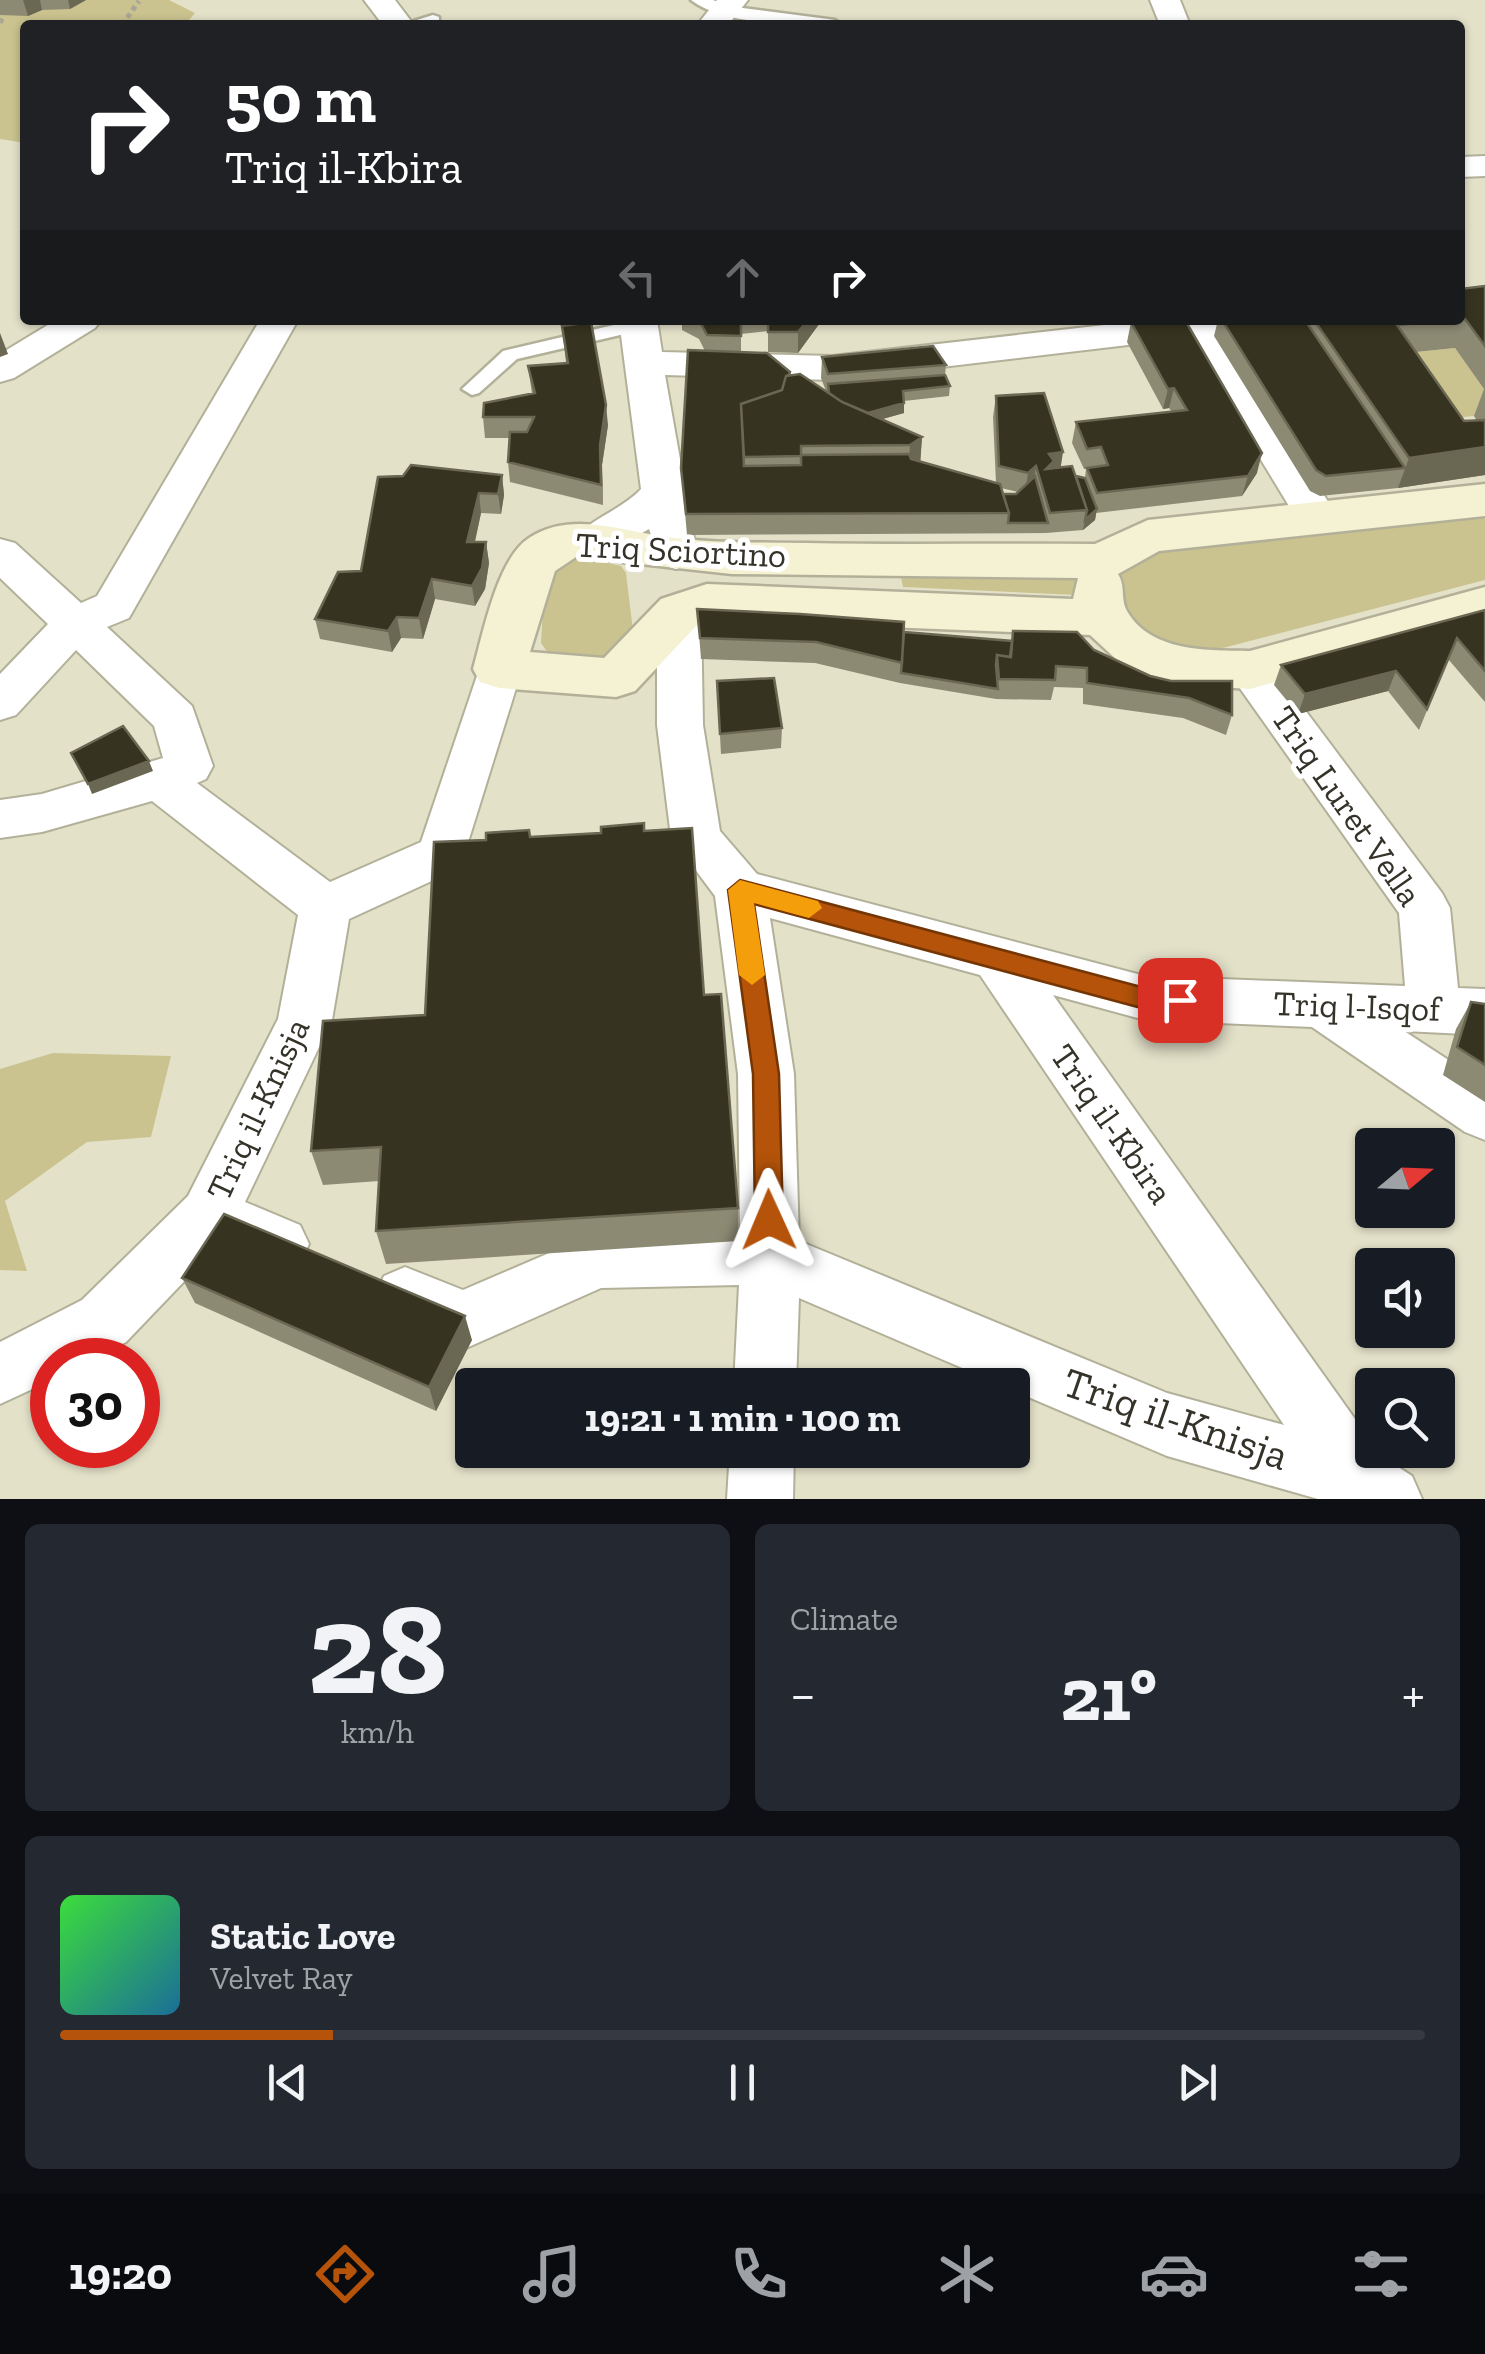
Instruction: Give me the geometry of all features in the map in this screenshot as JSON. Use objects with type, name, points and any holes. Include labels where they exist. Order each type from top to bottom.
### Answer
[{"type":"street","points":[[379,0],[396,20]]},
{"type":"street","points":[[0,370],[74,325]]},
{"type":"street","points":[[0,702],[74,624],[113,608],[276,325]]},
{"type":"street","points":[[676,555],[662,491],[640,336],[810,376],[832,368],[1206,325]]},
{"type":"street","points":[[1198,326],[1318,519]]},
{"type":"street","points":[[594,542],[639,517],[662,491]]},
{"type":"street","points":[[1485,500],[1148,536],[1104,561],[1096,594],[1105,618],[1119,636],[1145,653],[1176,665],[1250,670],[1485,605]]},
{"type":"street","name":"Triq Sciortino","points":[[498,669],[536,557],[559,543],[594,542],[676,555],[1104,561]]},
{"type":"street","points":[[0,553],[175,718],[189,766],[159,781],[0,819]]},
{"type":"street","name":"Triq Sciortino","points":[[616,678],[679,612],[707,602],[1105,618]]},
{"type":"street","points":[[679,612],[680,725],[696,837],[740,890],[766,1074],[770,1257],[766,1368]]},
{"type":"street","points":[[159,781],[325,907],[442,854],[498,669],[642,682],[680,725]]},
{"type":"street","name":"Triq Luret Vella","points":[[1250,670],[1424,908],[1432,1007]]},
{"type":"street","points":[[740,890],[995,955]]},
{"type":"street","name":"Triq il-Knisja","points":[[0,1374],[104,1321],[209,1215],[305,1020],[325,907]]},
{"type":"street","name":"Triq l-Isqof","points":[[995,955],[1145,998],[1485,1012]]},
{"type":"street","name":"Triq il-Kbira","points":[[995,955],[1374,1489]]},
{"type":"street","points":[[1320,1004],[1485,1116]]},
{"type":"street","name":"Triq il-Knisja","points":[[209,1215],[464,1320],[598,1260],[770,1257],[1167,1424],[1374,1489]]},
{"type":"street","points":[[760,1499],[761,1468]]},
{"type":"lane","points":[[717,9],[799,20]]},
{"type":"lane","points":[[472,389],[510,355],[640,336]]},
{"type":"shaded area","points":[[0,0],[169,0],[195,13],[189,20],[20,20],[20,142],[0,139]]},
{"type":"shaded area","points":[[1455,348],[1485,390],[1485,415],[1432,420],[1388,355]]},
{"type":"shaded area","points":[[1485,508],[1485,580],[1215,650],[1173,649],[1130,630],[1108,578],[1142,549]]},
{"type":"shaded area","points":[[577,556],[621,566],[626,573],[634,639],[616,660],[550,656],[541,643],[545,574]]},
{"type":"shaded area","points":[[900,573],[1079,580],[1078,595],[903,587]]},
{"type":"shaded area","points":[[53,1053],[171,1056],[151,1137],[87,1142],[5,1201],[27,1271],[0,1270],[0,1069]]},
{"type":"building","points":[[1485,286],[1485,346],[1465,319],[1465,288]]},
{"type":"building","points":[[592,325],[606,405],[600,445],[601,485],[508,462],[510,432],[527,432],[534,417],[483,417],[484,403],[535,393],[528,366],[568,363],[562,326]]},
{"type":"building","points":[[702,325],[741,325],[741,336],[707,335]]},
{"type":"building","points":[[768,325],[804,325],[798,332],[768,332]]},
{"type":"building","points":[[1133,325],[1188,325],[1262,453],[1248,476],[1097,493],[1087,468],[1108,465],[1101,447],[1087,449],[1076,422],[1187,410],[1174,388],[1168,389]]},
{"type":"building","points":[[1225,325],[1308,325],[1405,468],[1326,476],[1316,470]]},
{"type":"building","points":[[1317,325],[1397,325],[1464,421],[1485,420],[1485,447],[1409,458]]},
{"type":"building","points":[[933,346],[946,365],[828,374],[822,357]]},
{"type":"building","points":[[688,350],[767,353],[790,372],[782,390],[741,404],[744,466],[801,465],[801,455],[909,454],[911,459],[1000,484],[1009,513],[686,514],[681,468]]},
{"type":"building","points":[[800,374],[842,402],[922,437],[910,445],[801,446],[801,456],[744,457],[741,404],[782,390],[786,376]]},
{"type":"building","points":[[945,375],[950,386],[903,391],[904,403],[868,413],[829,393],[828,384]]},
{"type":"building","points":[[1044,393],[1063,452],[1049,454],[1054,461],[1046,469],[1072,466],[1087,510],[1050,513],[1036,466],[1028,473],[999,466],[996,396]]},
{"type":"building","points":[[411,465],[502,475],[498,494],[479,493],[467,542],[486,542],[482,568],[472,586],[432,579],[419,618],[397,617],[388,631],[315,619],[338,572],[361,571],[378,477],[403,476]]},
{"type":"building","points":[[1035,476],[1048,523],[1008,523],[1003,494],[1016,494]]},
{"type":"building","points":[[1076,476],[1085,478],[1097,509],[1085,520],[1087,510]]},
{"type":"building","points":[[697,609],[904,622],[902,663],[816,642],[700,638]]},
{"type":"building","points":[[1485,610],[1485,671],[1457,638],[1427,709],[1396,671],[1305,694],[1281,665]]},
{"type":"building","points":[[1013,631],[1077,632],[1094,650],[1150,676],[1171,681],[1232,681],[1232,715],[1189,698],[1087,683],[1087,668],[1056,666],[1055,680],[999,679],[997,655],[1011,657]]},
{"type":"building","points":[[904,632],[1012,641],[1010,657],[997,655],[998,689],[901,673]]},
{"type":"building","points":[[774,678],[782,728],[720,734],[717,681]]},
{"type":"building","points":[[123,726],[149,761],[88,784],[71,753]]},
{"type":"building","points":[[644,823],[644,831],[692,828],[704,995],[721,994],[738,1208],[376,1231],[381,1147],[311,1151],[323,1021],[425,1015],[434,842],[486,840],[486,833],[529,830],[530,837],[601,833],[601,827]]},
{"type":"building","points":[[1471,1002],[1485,1004],[1485,1065],[1457,1047]]},
{"type":"building","points":[[224,1214],[465,1316],[429,1387],[182,1278]]},
{"type":"slow traffic","points":[[752,975],[740,890],[809,908]]},
{"type":"route","points":[[769,1220],[766,1074],[740,890],[1145,998],[1180,1000]]}]
